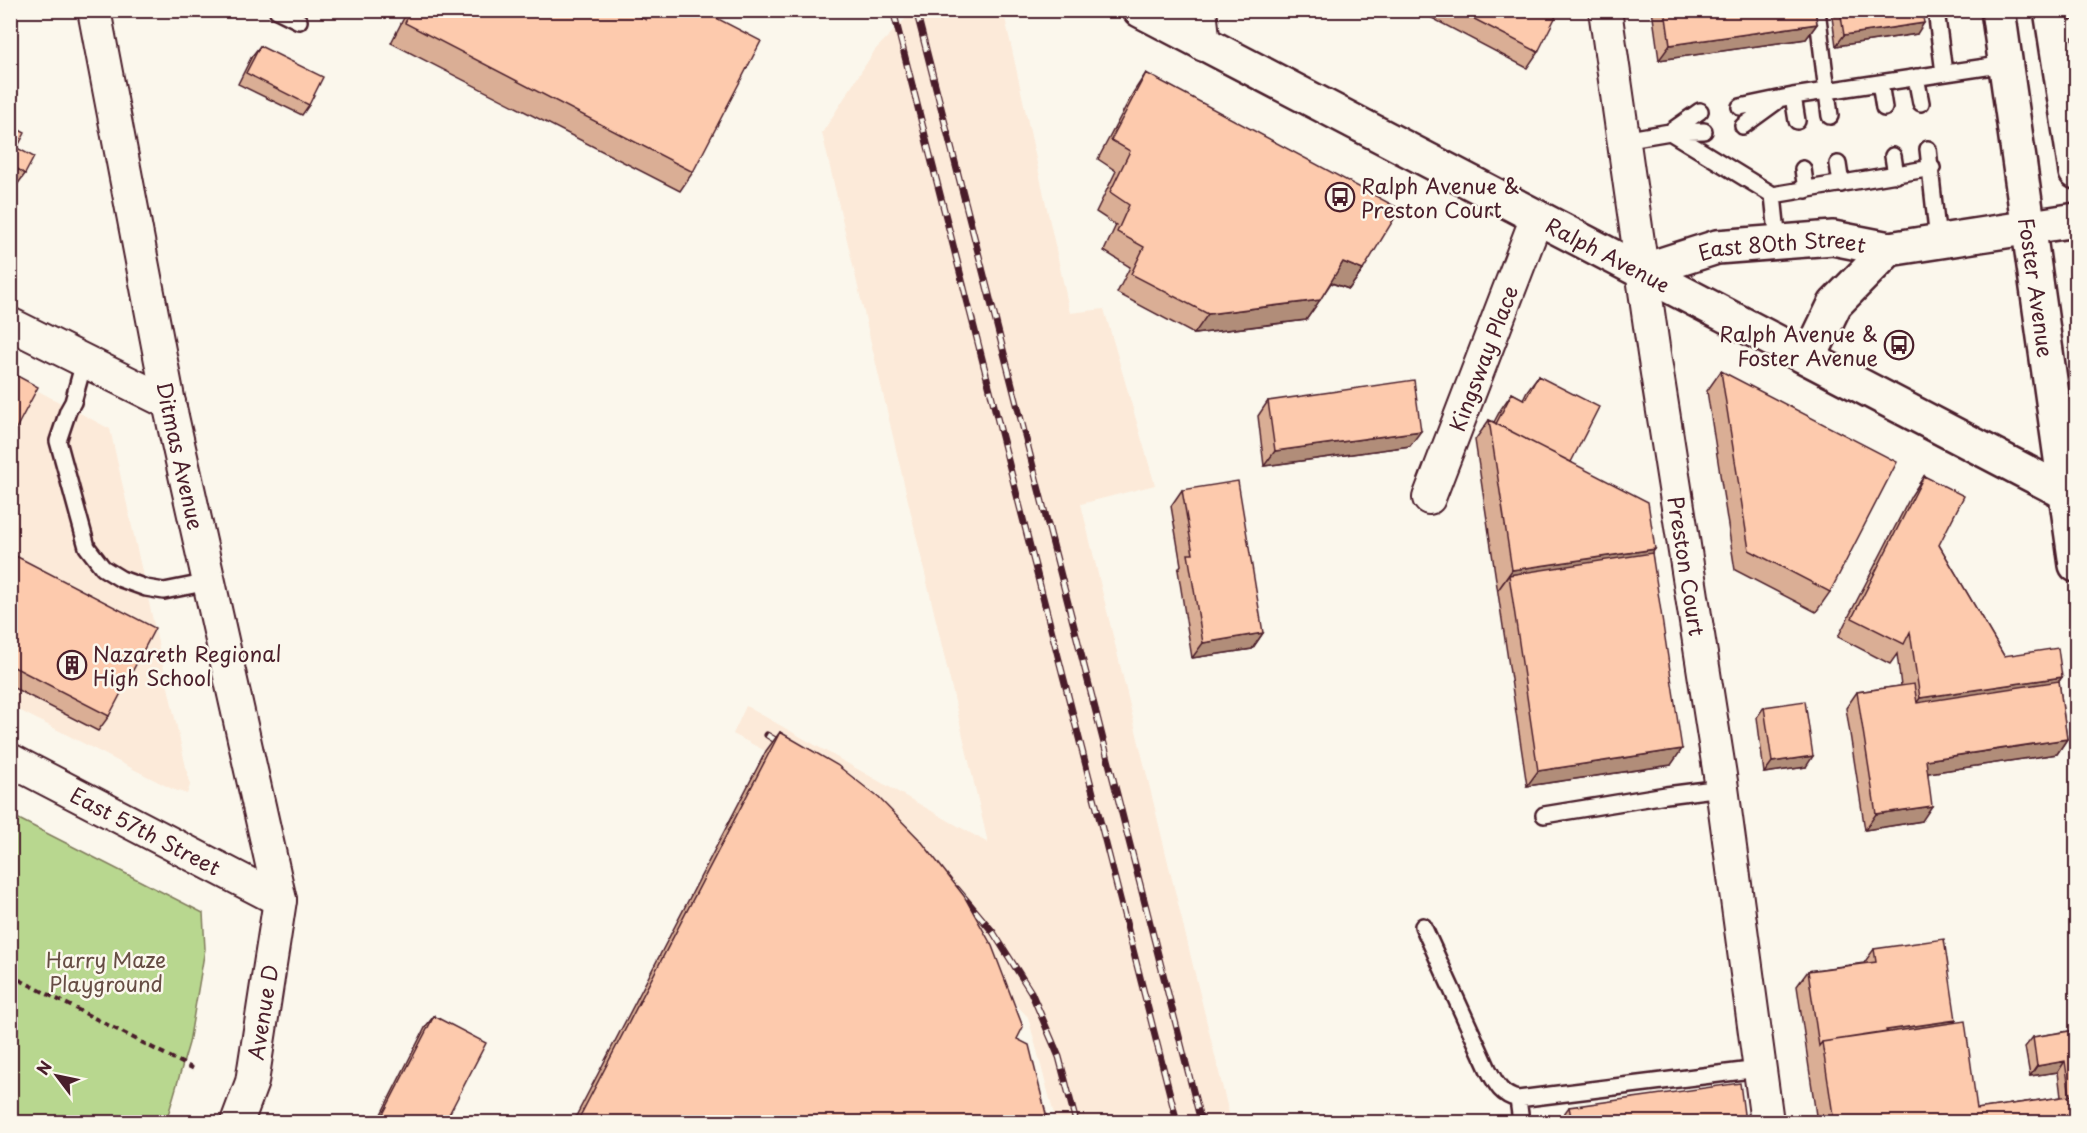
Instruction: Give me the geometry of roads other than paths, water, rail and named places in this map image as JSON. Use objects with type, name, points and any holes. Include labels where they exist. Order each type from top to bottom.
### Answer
[{"type":"main road","name":"Ralph Avenue","points":[[1140,10],[2071,495]]},
{"type":"main road","name":"Foster Avenue","points":[[1998,10],[2028,227],[2071,495],[2076,565]]},
{"type":"main road","points":[[2061,23],[2076,172]]},
{"type":"main road","name":"East 80th Street","points":[[1642,271],[1717,247],[1833,238],[1889,249],[2076,220]]},
{"type":"main road","name":"East 80th Street","points":[[1809,358],[1835,304],[1889,249]]},
{"type":"street","name":"Ditmas Avenue","points":[[94,10],[169,403],[280,900]]},
{"type":"street","points":[[1200,10],[1204,45]]},
{"type":"street","name":"Preston Court","points":[[1605,10],[1642,271],[1722,788],[1767,1122]]},
{"type":"street","name":"Kingsway Place","points":[[1429,498],[1537,217]]},
{"type":"street","points":[[10,324],[169,403]]},
{"type":"street","name":"East 57th Street","points":[[10,760],[280,900]]},
{"type":"street","name":"Avenue D","points":[[237,1122],[252,1082],[280,900]]},
{"type":"lane","points":[[278,10],[299,21]]},
{"type":"lane","points":[[1817,10],[1830,116]]},
{"type":"lane","points":[[1936,10],[1944,73]]},
{"type":"lane","points":[[1740,107],[1787,97],[2006,64]]},
{"type":"lane","points":[[1916,77],[1921,103]]},
{"type":"lane","points":[[1880,83],[1884,108]]},
{"type":"lane","points":[[1787,97],[1797,121]]},
{"type":"lane","points":[[1743,126],[1787,97]]},
{"type":"lane","points":[[1670,132],[1700,111]]},
{"type":"lane","points":[[1623,140],[1670,132],[1704,131]]},
{"type":"lane","points":[[1670,132],[1773,195],[1932,168]]},
{"type":"lane","points":[[1928,149],[1932,168],[1938,241]]},
{"type":"lane","points":[[1893,156],[1896,175]]},
{"type":"lane","points":[[1838,164],[1841,184]]},
{"type":"lane","points":[[1803,169],[1806,190]]},
{"type":"lane","points":[[1773,195],[1778,243]]},
{"type":"lane","points":[[84,362],[74,402],[68,411],[58,441],[87,547],[103,568],[121,579],[146,588],[164,591],[209,582]]},
{"type":"lane","points":[[1544,815],[1722,788]]},
{"type":"lane","points":[[1423,926],[1496,1084],[1508,1096],[1518,1099],[1759,1069]]},
{"type":"lane","points":[[1518,1099],[1521,1122]]},
{"type":"railway","points":[[893,10],[1177,1122]]},
{"type":"railway","points":[[916,10],[1201,1122]]},
{"type":"railway","points":[[767,735],[790,749]]},
{"type":"railway","points":[[957,889],[993,932],[1031,992],[1059,1057],[1076,1122]]},
{"type":"place","name":"Ralph Avenue & Preston Court","points":[[1340,197]]},
{"type":"place","name":"Ralph Avenue & Foster Avenue","points":[[1899,345]]},
{"type":"place","name":"Nazareth Regional High School","points":[[72,665]]},
{"type":"park label","name":"Harry Maze Playground","points":[[106,971]]}]
